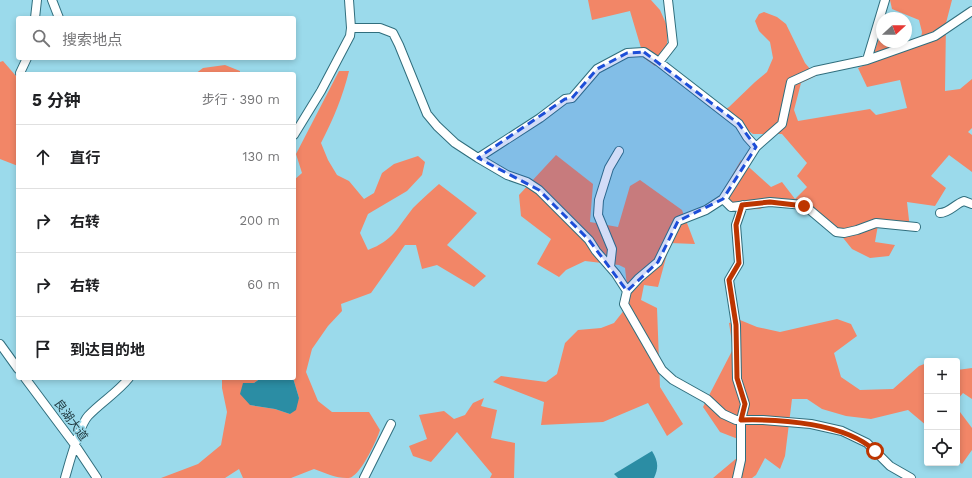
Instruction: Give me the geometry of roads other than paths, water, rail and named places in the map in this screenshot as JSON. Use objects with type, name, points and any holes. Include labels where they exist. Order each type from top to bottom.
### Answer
[{"type":"street","points":[[35,16],[37,0]]},
{"type":"street","points":[[52,0],[58,16]]},
{"type":"street","points":[[296,132],[321,91],[350,36],[351,28],[349,0]]},
{"type":"street","points":[[659,62],[673,44],[668,0]]},
{"type":"street","points":[[867,60],[885,0]]},
{"type":"street","points":[[911,478],[890,466],[867,443],[842,431],[811,424],[763,420],[738,420],[723,414],[707,399],[673,380],[662,370],[624,304],[627,291],[639,278],[658,262],[678,221],[706,210],[723,199],[756,147],[782,124],[791,82],[815,71],[867,60],[935,36],[972,11]]},
{"type":"street","points":[[351,28],[380,28],[393,33],[400,45],[427,114],[455,143],[507,175],[527,182],[539,190],[589,240],[627,291]]},
{"type":"street","points":[[478,158],[540,118],[565,99],[572,98],[598,69],[627,52],[644,52],[659,62],[739,124],[746,137],[756,147]]},
{"type":"street","points":[[20,72],[26,60]]},
{"type":"street","points":[[610,267],[612,249],[598,215],[599,200],[607,175],[618,151]]},
{"type":"street","points":[[723,199],[730,207],[770,202],[804,206],[836,232],[844,233],[876,223],[916,227]]},
{"type":"street","points":[[940,213],[944,213],[957,203],[964,201],[972,204]]},
{"type":"street","points":[[737,478],[741,460],[738,420],[745,404],[737,378],[736,325],[729,280],[739,263],[736,225],[742,205]]},
{"type":"street","points":[[0,344],[16,365]]},
{"type":"street","name":"良湖大道","points":[[26,380],[75,445],[97,478]]},
{"type":"street","points":[[65,478],[75,445],[86,417],[122,387],[127,380]]},
{"type":"street","points":[[364,478],[391,424]]},
{"type":"water","points":[[258,380],[294,380],[299,398],[296,410],[290,414],[275,409],[250,405],[240,394],[243,383],[254,383]]},
{"type":"water","points":[[652,451],[656,458],[657,464],[657,471],[654,478],[618,478],[614,474]]}]
